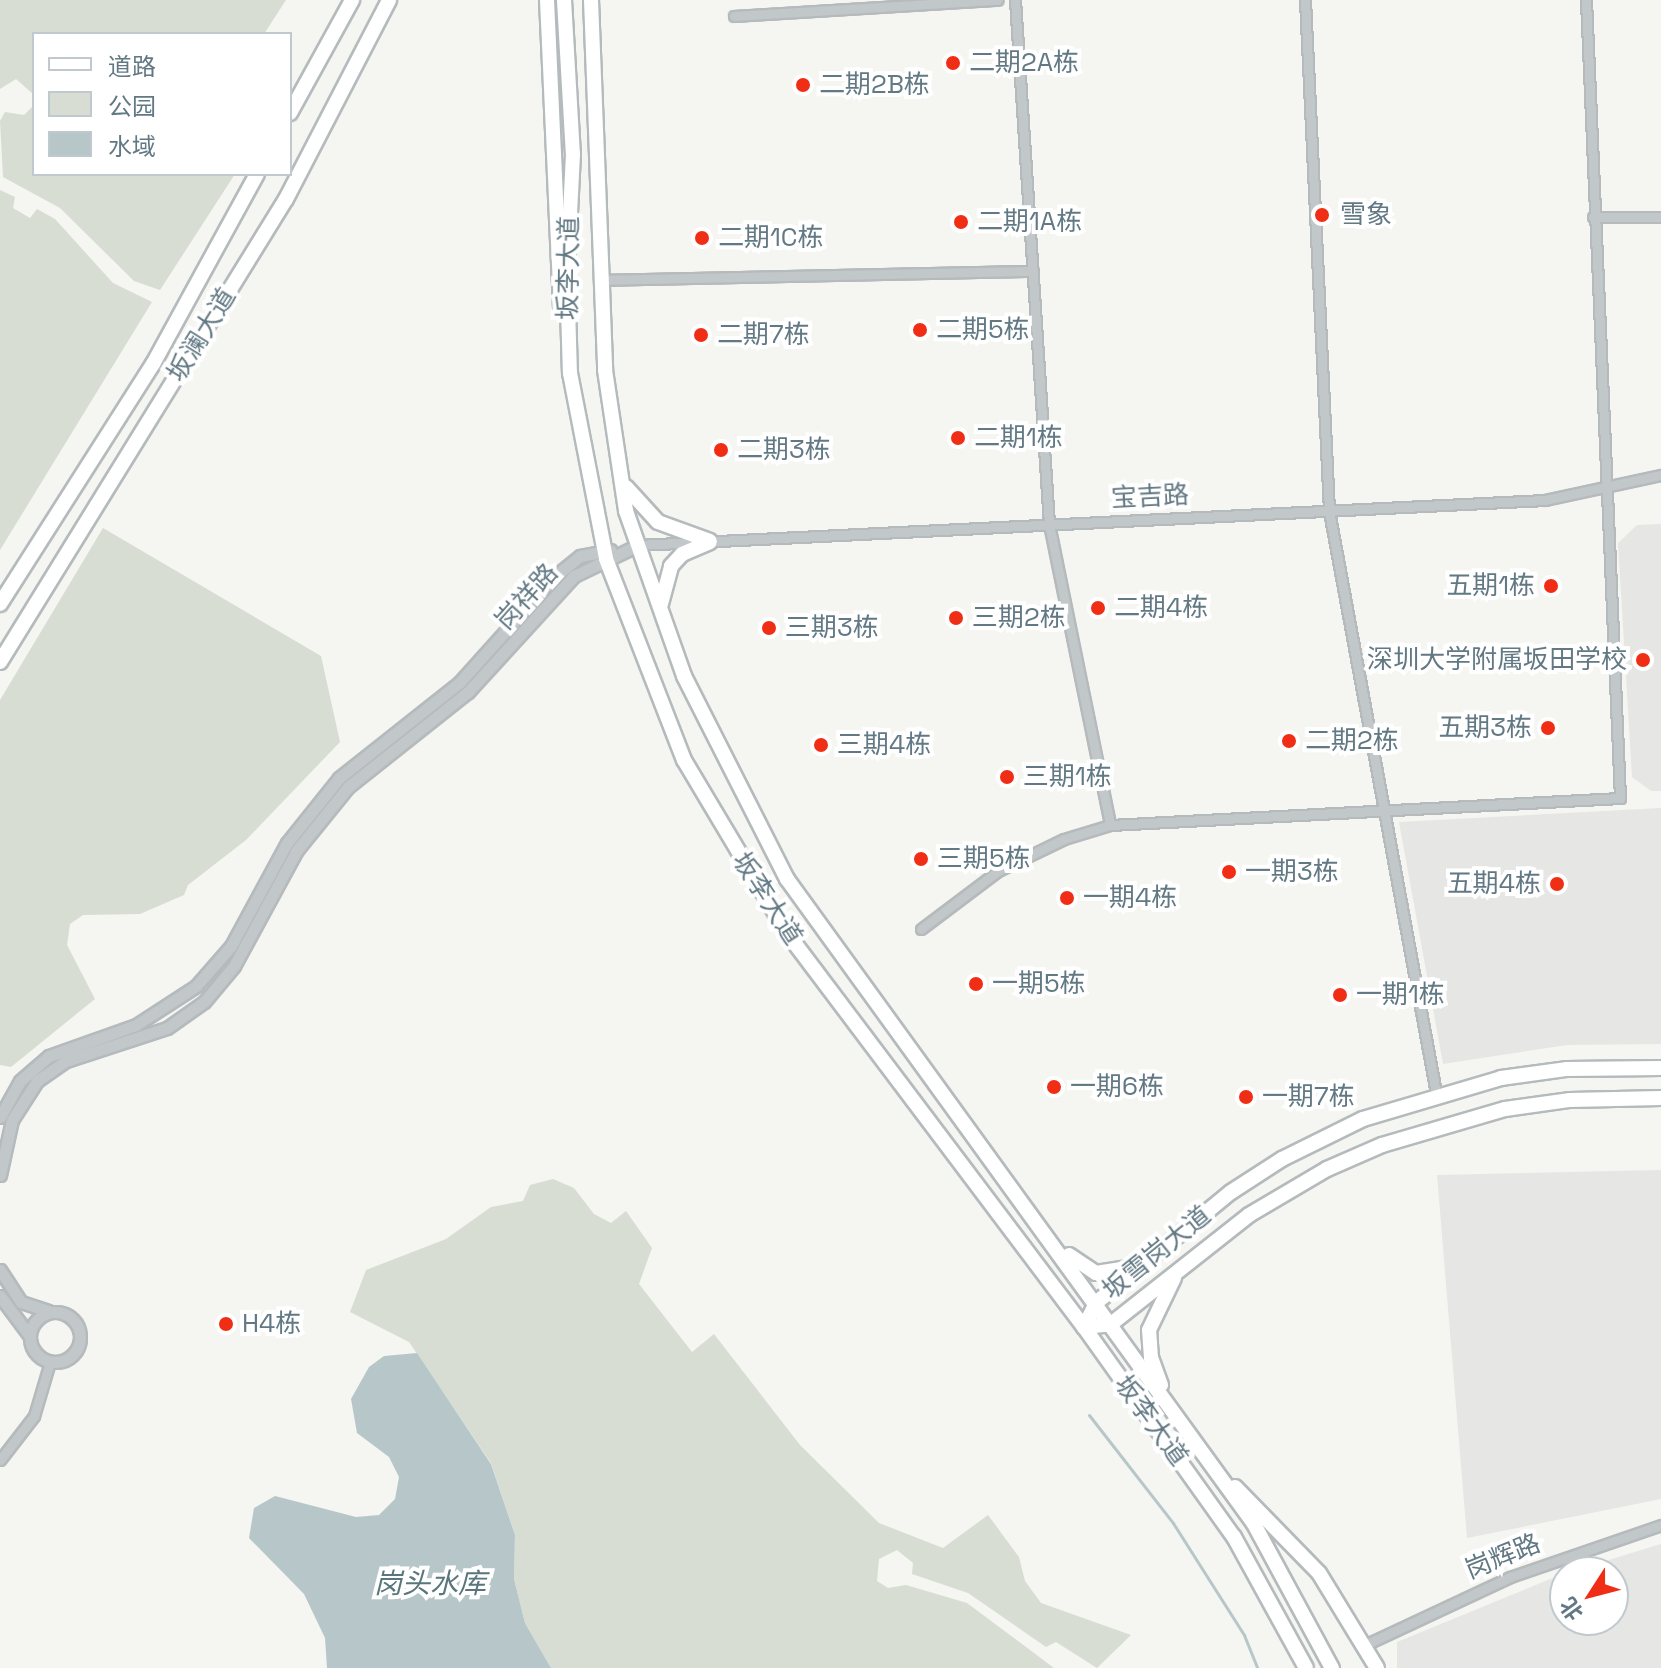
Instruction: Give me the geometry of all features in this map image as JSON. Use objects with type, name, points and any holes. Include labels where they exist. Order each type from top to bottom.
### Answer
[{"type":"main road","points":[[292,109],[352,0]]},
{"type":"main road","name":"坂澜大道","points":[[0,662],[286,199],[389,0]]},
{"type":"main road","points":[[547,0],[556,286],[568,336]]},
{"type":"main road","name":"坂李大道","points":[[564,0],[573,154],[568,336],[587,474],[605,555],[684,760],[740,859],[848,1017],[1084,1327],[1234,1537],[1306,1668]]},
{"type":"main road","name":"坂李大道","points":[[591,0],[605,370],[620,474],[638,545],[684,676],[728,769],[787,879],[1097,1302],[1207,1458],[1274,1556],[1332,1668]]},
{"type":"main road","name":"坂澜大道","points":[[0,604],[153,364],[256,176]]},
{"type":"main road","points":[[620,474],[649,516],[710,541]]},
{"type":"main road","points":[[661,611],[660,595],[671,566],[710,541]]},
{"type":"main road","name":"坂雪岗大道","points":[[1084,1327],[1097,1302],[1207,1210],[1282,1159],[1363,1119],[1436,1093],[1534,1072],[1661,1068]]},
{"type":"main road","name":"坂雪岗大道","points":[[1084,1327],[1111,1324],[1274,1199],[1354,1156],[1410,1134],[1537,1104],[1661,1098]]},
{"type":"main road","points":[[1048,1236],[1082,1266],[1104,1274],[1127,1270],[1162,1250]]},
{"type":"main road","points":[[1170,1407],[1148,1340],[1154,1313],[1178,1271]]},
{"type":"main road","points":[[1207,1458],[1303,1554],[1367,1644],[1377,1668]]},
{"type":"street","points":[[734,16],[998,0]]},
{"type":"street","points":[[1015,0],[1049,524],[1110,825]]},
{"type":"street","points":[[1305,0],[1329,511],[1436,1093]]},
{"type":"street","points":[[921,929],[998,871],[1064,839],[1110,825],[1620,798],[1586,0]]},
{"type":"street","points":[[1593,217],[1661,217]]},
{"type":"street","points":[[601,280],[1033,271]]},
{"type":"street","name":"宝吉路","points":[[638,545],[1545,500],[1606,490],[1661,475]]},
{"type":"street","name":"岗祥路","points":[[0,1117],[20,1081],[49,1056],[136,1025],[196,986],[231,946],[287,843],[330,788],[459,683],[554,577],[580,556],[605,555],[638,545]]},
{"type":"street","name":"岗祥路","points":[[0,1175],[12,1120],[37,1081],[77,1057],[167,1028],[204,1002],[234,966],[297,850],[330,806],[368,768],[468,692],[562,586],[605,555]]},
{"type":"street","points":[[0,1270],[21,1302],[74,1319],[81,1336],[68,1359],[50,1362],[35,1352],[29,1335],[0,1296]]},
{"type":"street","points":[[29,1335],[36,1320],[49,1311]]},
{"type":"street","points":[[0,1460],[34,1416],[50,1362]]},
{"type":"street","name":"岗辉路","points":[[1367,1644],[1510,1577],[1661,1525]]},
{"type":"shaded area","name":"深圳大学附属坂田学校","points":[[1661,524],[1661,791],[1651,791],[1632,777],[1618,543],[1637,525]]},
{"type":"shaded area","points":[[1661,808],[1661,1044],[1567,1045],[1443,1064],[1399,822]]},
{"type":"shaded area","points":[[1661,1170],[1661,1499],[1467,1538],[1437,1175]]},
{"type":"shaded area","points":[[1661,1544],[1661,1668],[1397,1668],[1397,1642],[1549,1580],[1549,1636],[1629,1636],[1629,1556],[1622,1556]]},
{"type":"green space","points":[[0,0],[286,0],[265,32],[32,32],[32,93],[16,79],[0,89]]},
{"type":"green space","points":[[32,107],[32,176],[234,176],[160,290],[134,281],[60,208],[3,177],[0,121],[5,112],[24,115]]},
{"type":"green space","points":[[0,190],[15,197],[13,208],[30,218],[37,209],[55,219],[113,283],[152,302],[0,550]]},
{"type":"green space","points":[[103,528],[321,656],[340,742],[246,840],[188,885],[184,895],[140,914],[83,915],[70,924],[67,945],[95,999],[11,1067],[0,1065],[0,700]]},
{"type":"green space","points":[[553,1179],[574,1188],[594,1214],[611,1223],[626,1211],[652,1248],[639,1284],[692,1352],[714,1334],[800,1445],[879,1523],[943,1548],[988,1515],[1019,1557],[1025,1581],[1041,1603],[1131,1635],[1097,1668],[1056,1642],[1046,1647],[968,1593],[912,1574],[913,1563],[897,1550],[879,1559],[877,1581],[888,1588],[906,1585],[967,1603],[1054,1668],[551,1668],[525,1623],[514,1579],[515,1535],[491,1463],[409,1342],[350,1312],[366,1270],[446,1239],[491,1207],[523,1201],[530,1185]]},
{"type":"water","name":"岗头水库","points":[[417,1353],[491,1464],[515,1535],[514,1579],[525,1623],[551,1668],[327,1668],[325,1638],[304,1594],[249,1538],[254,1508],[275,1496],[356,1517],[379,1515],[395,1499],[399,1477],[389,1457],[357,1433],[351,1399],[369,1367],[384,1356]]},
{"type":"waterway","points":[[1089,1415],[1173,1523],[1244,1635],[1257,1668]]},
{"type":"place","name":"二期2A栋","points":[[953,63]]},
{"type":"place","name":"二期2B栋","points":[[803,85]]},
{"type":"place","name":"雪象","points":[[1322,215]]},
{"type":"place","name":"二期1A栋","points":[[961,222]]},
{"type":"place","name":"二期1C栋","points":[[702,238]]},
{"type":"place","name":"二期5栋","points":[[920,330]]},
{"type":"place","name":"二期7栋","points":[[701,335]]},
{"type":"place","name":"二期1栋","points":[[958,438]]},
{"type":"place","name":"二期3栋","points":[[721,450]]},
{"type":"place","name":"五期1栋","points":[[1551,586]]},
{"type":"place","name":"二期4栋","points":[[1098,608]]},
{"type":"place","name":"三期2栋","points":[[956,618]]},
{"type":"place","name":"三期3栋","points":[[769,628]]},
{"type":"place","name":"深圳大学附属坂田学校","points":[[1643,660]]},
{"type":"place","name":"五期3栋","points":[[1548,728]]},
{"type":"place","name":"二期2栋","points":[[1289,741]]},
{"type":"place","name":"三期4栋","points":[[821,745]]},
{"type":"place","name":"三期1栋","points":[[1007,777]]},
{"type":"place","name":"三期5栋","points":[[921,859]]},
{"type":"place","name":"一期3栋","points":[[1229,872]]},
{"type":"place","name":"五期4栋","points":[[1557,884]]},
{"type":"place","name":"一期4栋","points":[[1067,898]]},
{"type":"place","name":"一期5栋","points":[[976,984]]},
{"type":"place","name":"一期1栋","points":[[1340,995]]},
{"type":"place","name":"一期6栋","points":[[1054,1087]]},
{"type":"place","name":"一期7栋","points":[[1246,1097]]},
{"type":"place","name":"H4栋","points":[[226,1324]]}]
